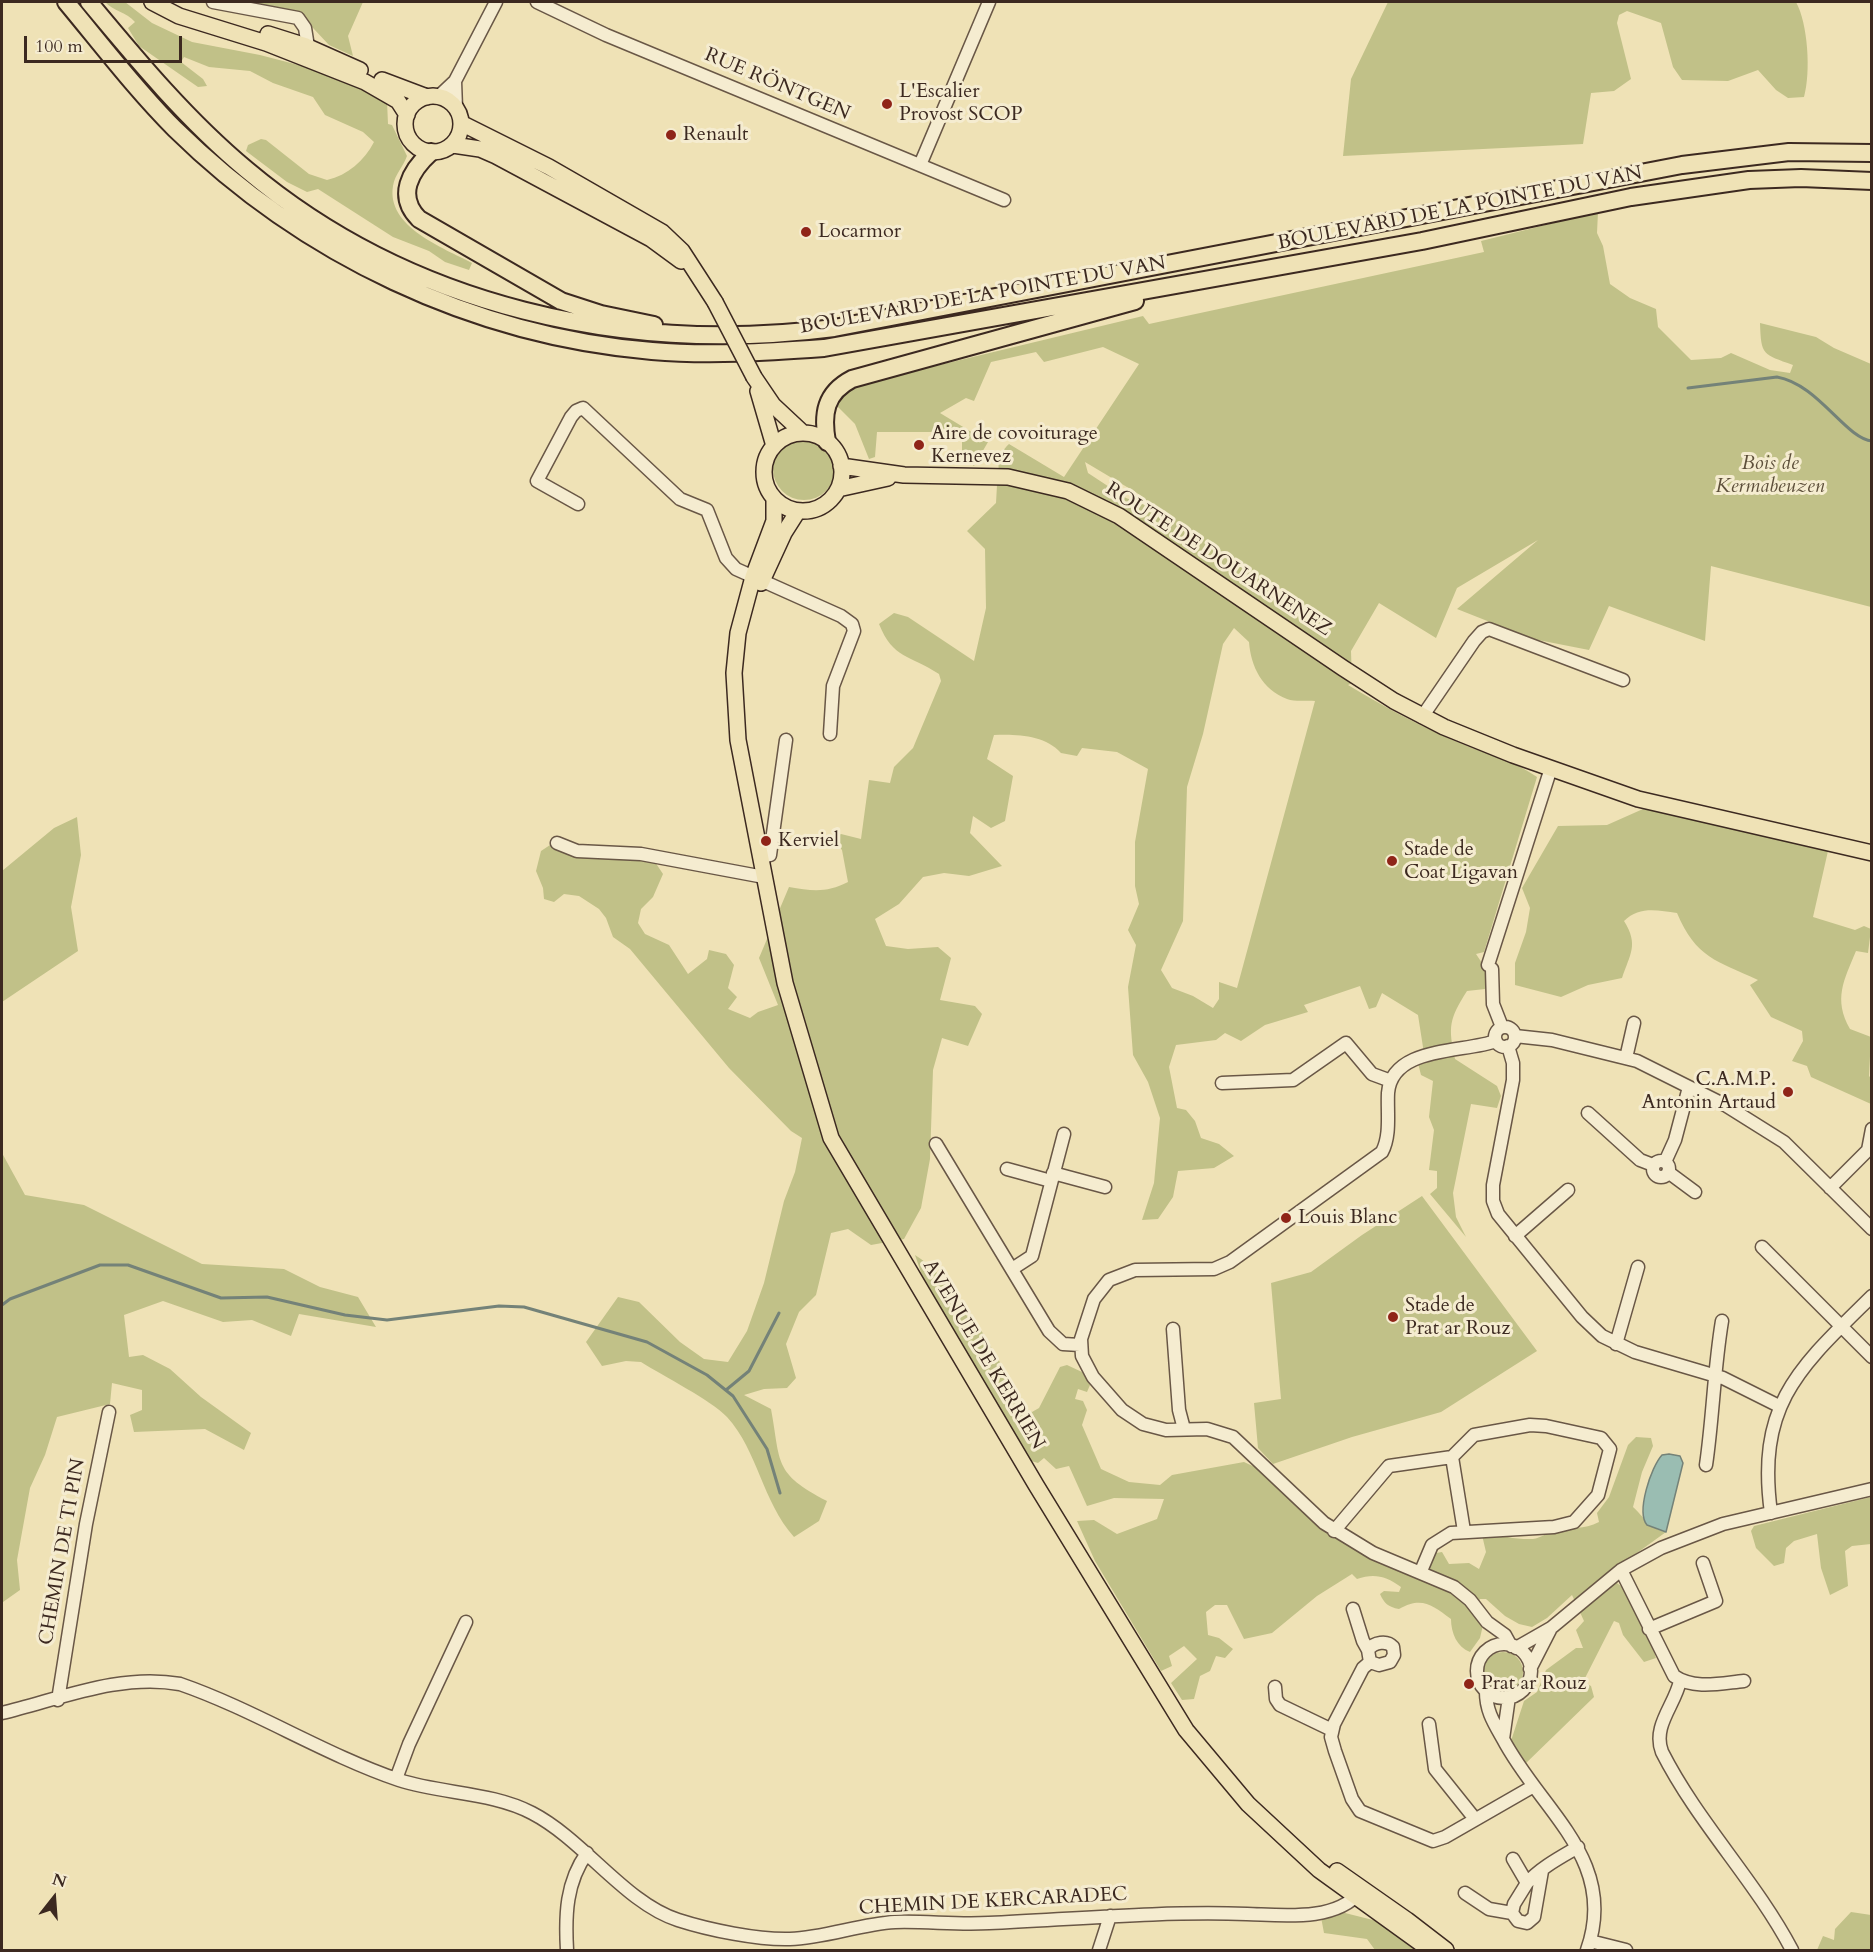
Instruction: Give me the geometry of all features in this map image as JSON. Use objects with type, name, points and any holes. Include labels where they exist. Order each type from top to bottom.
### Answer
[{"type":"highway","name":"BOULEVARD DE LA POINTE DU VAN","points":[[66,2],[174,128],[227,176],[276,214],[352,261],[401,285],[471,312],[532,331],[654,351],[753,353],[801,350],[883,338],[1199,279],[1422,241],[1631,197],[1701,186],[1790,178],[1872,181]]},
{"type":"highway","name":"BOULEVARD DE LA POINTE DU VAN","points":[[89,2],[161,87],[248,171],[335,232],[408,271],[498,305],[615,330],[695,337],[795,333],[892,318],[1682,165],[1789,152],[1872,153]]},
{"type":"highway","points":[[430,152],[417,165],[408,180],[407,200],[413,213],[429,226],[542,291],[601,314],[659,326],[795,333]]},
{"type":"highway","points":[[827,442],[825,406],[835,392],[852,379],[1126,304],[1199,279]]},
{"type":"main road","points":[[152,2],[179,16],[266,43],[387,93],[398,100],[407,115]]},
{"type":"main road","points":[[170,2],[306,46],[406,92],[432,97],[456,108],[461,123],[458,138],[453,145],[442,151],[430,152],[422,150],[410,140],[405,124],[407,115],[418,101],[432,97]]},
{"type":"main road","points":[[461,123],[549,167],[662,232],[682,251],[715,302],[754,377],[773,405],[803,433]]},
{"type":"main road","points":[[453,145],[480,148],[496,156],[659,243],[696,273]]},
{"type":"main road","points":[[754,377],[774,446]]},
{"type":"main road","points":[[803,433],[816,435],[827,442],[839,457],[841,466],[838,489],[822,507],[798,511],[789,509],[774,499],[764,478],[767,455],[774,446],[792,435],[803,433]]},
{"type":"main road","name":"ROUTE DE DOUARNENEZ","points":[[841,466],[904,475],[1008,477],[1038,483],[1085,498],[1119,516],[1343,668],[1422,717],[1475,740],[1638,799],[1872,852]]},
{"type":"main road","name":"ROUTE DE DOUARNENEZ","points":[[838,489],[904,475]]},
{"type":"main road","name":"AVENUE DE KERRIEN","points":[[774,499],[775,517],[757,579],[736,706],[740,755],[785,983],[827,1130],[842,1161],[1168,1703],[1213,1765],[1270,1826],[1430,1950]]},
{"type":"main road","name":"AVENUE DE KERRIEN","points":[[757,579],[798,511]]},
{"type":"main road","name":"AVENUE DE KERRIEN","points":[[1359,1893],[1446,1950]]},
{"type":"street","points":[[213,2],[296,17],[305,28],[306,46],[314,62]]},
{"type":"street","points":[[432,97],[455,81],[496,2]]},
{"type":"street","name":"RUE RÖNTGEN","points":[[537,2],[606,35],[1004,200]]},
{"type":"street","points":[[920,165],[989,2]]},
{"type":"street","points":[[455,81],[456,108]]},
{"type":"street","points":[[579,504],[537,481],[572,417],[576,411],[583,408],[680,499],[707,510],[726,558],[736,568],[832,611],[852,624],[854,631],[832,686],[830,734]]},
{"type":"street","points":[[1422,717],[1474,641],[1482,632],[1489,629],[1623,680]]},
{"type":"street","points":[[760,857],[770,855],[786,740]]},
{"type":"street","points":[[1502,1027],[1493,1004],[1490,967],[1551,768]]},
{"type":"street","points":[[557,843],[577,851],[641,854],[764,877]]},
{"type":"street","points":[[1626,1058],[1634,1023]]},
{"type":"street","points":[[1502,1027],[1496,1033],[1496,1041],[1502,1047],[1511,1041],[1542,1037],[1626,1058],[1644,1064],[1752,1120],[1784,1142],[1872,1229]]},
{"type":"street","points":[[1502,1027],[1511,1029],[1513,1080],[1493,1193],[1498,1214],[1589,1325],[1616,1344],[1714,1375],[1779,1406]]},
{"type":"street","points":[[1496,1041],[1409,1061],[1391,1081],[1387,1134],[1382,1152],[1224,1271],[1141,1269],[1114,1277],[1097,1293],[1080,1346],[1083,1359],[1093,1377],[1130,1416],[1152,1427],[1207,1429],[1233,1437],[1251,1452],[1311,1513],[1334,1531],[1373,1553],[1421,1571],[1462,1593],[1487,1622],[1505,1635],[1528,1660],[1530,1669]]},
{"type":"street","points":[[1222,1083],[1293,1080],[1346,1043],[1372,1074],[1391,1081]]},
{"type":"street","points":[[1662,1166],[1675,1140],[1689,1087]]},
{"type":"street","points":[[1588,1113],[1640,1160],[1662,1166],[1695,1192]]},
{"type":"street","points":[[1830,1188],[1868,1149],[1872,1129]]},
{"type":"street","points":[[1012,1269],[1032,1256],[1064,1134]]},
{"type":"street","points":[[936,1144],[1054,1337],[1063,1344],[1080,1346]]},
{"type":"street","points":[[1007,1169],[1105,1187]]},
{"type":"street","points":[[1515,1236],[1568,1190]]},
{"type":"street","points":[[1762,1247],[1872,1357]]},
{"type":"street","points":[[1616,1344],[1638,1267]]},
{"type":"street","points":[[1770,1513],[1767,1479],[1768,1453],[1779,1406],[1803,1366],[1872,1296]]},
{"type":"street","points":[[1706,1465],[1716,1388],[1714,1375],[1722,1321]]},
{"type":"street","points":[[1173,1329],[1179,1410],[1184,1429]]},
{"type":"street","name":"CHEMIN DE TI PIN","points":[[58,1700],[86,1524],[109,1412]]},
{"type":"street","points":[[1334,1531],[1389,1466],[1452,1457],[1474,1435],[1530,1425],[1546,1426],[1601,1438],[1610,1449],[1598,1495],[1574,1522],[1554,1527],[1464,1531],[1445,1535],[1436,1541],[1421,1571]]},
{"type":"street","points":[[1452,1457],[1464,1531]]},
{"type":"street","points":[[1626,1950],[1588,1946],[1595,1916],[1594,1892],[1578,1847],[1510,1756],[1489,1714],[1486,1692],[1478,1678],[1477,1667],[1482,1656],[1491,1648],[1514,1647],[1551,1628],[1621,1570],[1647,1554],[1693,1534],[1872,1489]]},
{"type":"street","points":[[1649,1629],[1716,1601],[1703,1563]]},
{"type":"street","points":[[1621,1570],[1671,1673],[1680,1681],[1697,1684],[1744,1681]]},
{"type":"street","points":[[1353,1609],[1369,1656],[1379,1665],[1390,1662],[1397,1646],[1386,1643],[1375,1644],[1369,1656],[1364,1668],[1332,1730],[1332,1744],[1352,1798],[1365,1814],[1433,1841],[1532,1787]]},
{"type":"street","points":[[396,1779],[408,1744],[466,1622]]},
{"type":"street","points":[[1487,1622],[1491,1648]]},
{"type":"street","points":[[1486,1692],[1498,1697],[1509,1697],[1526,1687],[1530,1669],[1551,1628]]},
{"type":"street","name":"CHEMIN DE KERCARADEC","points":[[2,1713],[126,1682],[150,1680],[180,1684],[396,1779],[446,1792],[520,1806],[553,1825],[638,1897],[664,1915],[681,1921],[771,1938],[802,1938],[896,1922],[987,1923],[1110,1916],[1302,1914],[1337,1909],[1359,1893]]},
{"type":"street","points":[[1680,1681],[1661,1727],[1659,1746],[1705,1821],[1767,1906],[1792,1950]]},
{"type":"street","points":[[1275,1687],[1276,1699],[1280,1705],[1332,1730]]},
{"type":"street","points":[[1503,1739],[1509,1697]]},
{"type":"street","points":[[1429,1724],[1436,1769],[1475,1820]]},
{"type":"street","points":[[1512,1913],[1514,1904],[1527,1883],[1578,1847]]},
{"type":"street","points":[[567,1950],[569,1889],[587,1853]]},
{"type":"street","points":[[1514,1859],[1527,1883]]},
{"type":"street","points":[[1465,1893],[1489,1909],[1512,1913],[1518,1921],[1527,1923],[1533,1920],[1542,1871]]},
{"type":"street","points":[[1099,1950],[1110,1916]]},
{"type":"green space","points":[[105,2],[125,2],[152,23],[192,42],[260,55],[333,74],[387,101],[388,124],[392,125],[407,156],[393,186],[393,200],[398,213],[419,234],[472,263],[469,270],[445,262],[429,251],[393,237],[318,189],[307,192],[287,182],[246,151],[248,145],[261,139],[266,140],[309,174],[327,180],[348,171],[365,155],[374,142],[363,132],[325,115],[313,97],[273,83],[250,71],[209,67],[184,57],[181,62],[203,79],[207,86],[198,87],[139,46],[128,28],[135,22]]},
{"type":"green space","points":[[236,2],[363,2],[348,36],[353,56],[329,45],[298,12]]},
{"type":"green space","points":[[1388,2],[1796,2],[1806,35],[1807,75],[1804,97],[1788,98],[1776,90],[1758,70],[1728,81],[1682,80],[1673,67],[1661,23],[1627,11],[1619,15],[1617,23],[1631,79],[1614,91],[1591,93],[1583,144],[1343,156],[1351,79]]},
{"type":"green space","name":"Bois de Kermabeuzen","points":[[1598,212],[1597,233],[1603,246],[1610,284],[1630,298],[1656,309],[1658,327],[1691,360],[1721,358],[1731,353],[1770,370],[1790,373],[1793,365],[1770,356],[1763,348],[1760,323],[1816,337],[1834,348],[1871,364],[1871,607],[1711,566],[1705,641],[1609,606],[1589,650],[1533,639],[1457,609],[1538,540],[1457,588],[1436,638],[1379,603],[1351,651],[1352,683],[1348,685],[1421,725],[1511,763],[1537,777],[1484,952],[1476,954],[1486,969],[1485,989],[1467,991],[1453,1016],[1451,1039],[1455,1059],[1497,1086],[1501,1096],[1497,1108],[1471,1104],[1453,1193],[1456,1217],[1466,1237],[1430,1194],[1437,1188],[1437,1171],[1429,1170],[1434,1130],[1429,1117],[1433,1081],[1421,1075],[1418,1063],[1425,1060],[1418,1015],[1382,993],[1376,1007],[1369,1009],[1360,986],[1304,1005],[1308,1012],[1265,1025],[1241,1041],[1225,1033],[1216,1040],[1176,1045],[1169,1067],[1177,1108],[1186,1110],[1195,1121],[1201,1138],[1219,1144],[1234,1156],[1214,1168],[1178,1171],[1173,1197],[1158,1219],[1142,1220],[1154,1183],[1160,1118],[1148,1082],[1133,1055],[1128,987],[1136,945],[1128,930],[1139,904],[1135,886],[1135,842],[1148,769],[1117,752],[1082,748],[1077,756],[1061,753],[1039,739],[994,735],[987,759],[1013,776],[1005,821],[991,828],[973,816],[970,833],[1002,866],[969,876],[944,873],[923,877],[899,904],[875,919],[886,946],[908,949],[938,947],[951,958],[940,1000],[975,1006],[982,1014],[968,1046],[942,1038],[933,1070],[930,1159],[921,1208],[904,1239],[871,1245],[848,1229],[831,1233],[816,1295],[799,1312],[786,1344],[796,1378],[787,1388],[764,1389],[744,1395],[771,1409],[779,1454],[788,1474],[827,1501],[819,1521],[794,1537],[774,1508],[746,1445],[720,1410],[641,1362],[626,1361],[602,1366],[586,1342],[618,1297],[639,1302],[680,1342],[704,1359],[728,1362],[747,1331],[764,1283],[784,1201],[795,1172],[802,1138],[791,1131],[729,1068],[630,949],[613,937],[606,918],[599,909],[579,896],[564,894],[554,902],[544,899],[543,888],[536,871],[541,851],[550,845],[568,854],[655,862],[663,874],[653,897],[641,909],[638,923],[645,934],[669,945],[688,974],[707,959],[709,950],[726,954],[734,965],[728,988],[737,997],[728,1009],[750,1018],[758,1012],[778,1005],[759,958],[789,887],[819,890],[848,882],[842,850],[832,839],[841,834],[861,839],[869,780],[890,783],[894,767],[913,748],[941,681],[939,674],[896,650],[884,635],[879,624],[894,613],[908,617],[974,661],[986,608],[985,549],[967,531],[996,503],[997,485],[1001,481],[999,466],[1002,452],[1009,444],[1064,477],[1139,364],[1103,347],[1044,362],[1036,352],[991,362],[974,401],[966,398],[940,413],[988,442],[974,466],[962,456],[962,441],[953,432],[877,432],[875,457],[869,459],[855,424],[834,403],[845,392],[869,382],[1143,316],[1149,324],[1484,252],[1481,241]],"holes":[[[1085,462],[1137,493],[1158,510],[1126,498],[1088,473]],[[1234,628],[1249,642],[1255,668],[1271,689],[1290,700],[1315,701],[1237,988],[1219,982],[1219,999],[1213,1008],[1193,996],[1172,988],[1161,970],[1183,921],[1187,787],[1203,734],[1223,644]]]},
{"type":"green space","points":[[804,438],[826,447],[835,469],[826,491],[804,500],[782,491],[773,469],[782,447]]},
{"type":"green space","points":[[1643,809],[1684,815],[1828,851],[1813,917],[1855,930],[1864,926],[1871,929],[1868,953],[1856,951],[1844,981],[1841,999],[1850,1029],[1871,1037],[1869,1076],[1871,1078],[1871,1104],[1811,1077],[1807,1066],[1792,1061],[1803,1041],[1802,1031],[1771,1017],[1750,985],[1758,980],[1719,962],[1700,949],[1684,928],[1677,913],[1642,911],[1624,921],[1629,929],[1632,950],[1622,978],[1588,985],[1561,997],[1515,985],[1515,963],[1526,932],[1530,908],[1522,888],[1558,826],[1607,825]]},
{"type":"green space","points":[[77,817],[81,855],[71,907],[78,951],[2,1002],[2,871],[54,828]]},
{"type":"green space","points":[[2,1153],[25,1195],[84,1205],[202,1264],[284,1269],[320,1287],[358,1297],[376,1327],[299,1314],[291,1336],[252,1320],[223,1322],[163,1301],[124,1315],[129,1357],[143,1355],[170,1369],[201,1397],[251,1433],[244,1450],[205,1429],[134,1432],[130,1415],[142,1410],[142,1390],[112,1383],[110,1404],[57,1417],[45,1455],[30,1488],[17,1560],[20,1590],[3,1602]]},
{"type":"green space","name":"Stade de Prat ar Rouz","points":[[1422,1196],[1537,1351],[1441,1412],[1352,1437],[1273,1464],[1258,1448],[1254,1403],[1281,1399],[1271,1283],[1311,1272]]},
{"type":"green space","points":[[915,1255],[941,1277],[964,1304],[1001,1364],[1014,1397],[1023,1407],[1032,1412],[1039,1408],[1060,1367],[1067,1365],[1082,1372],[1090,1385],[1087,1392],[1078,1389],[1075,1399],[1083,1401],[1087,1410],[1082,1425],[1101,1469],[1129,1482],[1160,1485],[1172,1475],[1244,1462],[1257,1468],[1306,1514],[1425,1577],[1430,1559],[1436,1553],[1442,1552],[1449,1564],[1469,1563],[1479,1569],[1486,1552],[1482,1535],[1533,1539],[1554,1531],[1599,1522],[1597,1513],[1609,1497],[1628,1445],[1636,1437],[1651,1438],[1653,1446],[1642,1472],[1633,1507],[1651,1525],[1666,1532],[1623,1563],[1613,1580],[1631,1596],[1656,1658],[1644,1662],[1623,1635],[1619,1623],[1614,1621],[1583,1682],[1591,1686],[1594,1697],[1523,1766],[1510,1744],[1524,1701],[1537,1692],[1546,1670],[1576,1648],[1583,1648],[1576,1630],[1584,1621],[1572,1595],[1547,1618],[1532,1627],[1519,1624],[1505,1616],[1486,1599],[1480,1599],[1474,1611],[1483,1625],[1480,1638],[1470,1652],[1465,1650],[1456,1639],[1451,1619],[1432,1606],[1414,1603],[1399,1609],[1389,1606],[1380,1594],[1384,1591],[1399,1592],[1401,1587],[1380,1577],[1369,1576],[1357,1579],[1352,1574],[1317,1596],[1272,1633],[1244,1639],[1227,1605],[1215,1605],[1206,1612],[1208,1635],[1219,1638],[1233,1649],[1225,1658],[1216,1656],[1210,1671],[1200,1676],[1194,1699],[1182,1700],[1171,1683],[1197,1659],[1184,1646],[1169,1656],[1172,1666],[1161,1671],[1095,1561],[1077,1521],[1094,1520],[1117,1534],[1157,1519],[1164,1499],[1114,1498],[1087,1506],[1069,1466],[1056,1469],[1044,1458],[1038,1463],[1028,1460],[930,1299]]},
{"type":"green space","points":[[1871,1497],[1871,1544],[1852,1546],[1845,1551],[1848,1586],[1830,1595],[1821,1568],[1817,1534],[1794,1541],[1786,1548],[1784,1563],[1774,1566],[1756,1548],[1751,1531],[1754,1526]]},
{"type":"green space","points":[[1503,1652],[1511,1653],[1517,1658],[1522,1664],[1522,1680],[1517,1686],[1511,1691],[1503,1692],[1495,1691],[1489,1686],[1484,1680],[1483,1672],[1484,1664],[1489,1658],[1495,1653]]},
{"type":"green space","points":[[1851,1912],[1871,1915],[1871,1950],[1817,1950],[1823,1936],[1834,1940],[1835,1929]]},
{"type":"green space","points":[[1345,1913],[1385,1923],[1423,1950],[1375,1950],[1367,1939],[1324,1933],[1321,1917]]},
{"type":"water","points":[[1662,1455],[1680,1456],[1683,1463],[1666,1532],[1647,1525],[1643,1510],[1646,1490],[1653,1469]]},
{"type":"waterway","points":[[1688,388],[1777,377],[1805,390],[1852,431],[1872,441]]},
{"type":"waterway","points":[[2,1305],[10,1299],[100,1265],[128,1265],[221,1298],[267,1297],[345,1315],[387,1320],[499,1306],[524,1307],[647,1342],[707,1375],[733,1396],[767,1449],[780,1493]]},
{"type":"waterway","points":[[726,1390],[749,1371],[779,1313]]},
{"type":"place","name":"L'Escalier Provost SCOP","points":[[887,104]]},
{"type":"place","name":"Renault","points":[[671,135]]},
{"type":"place","name":"Locarmor","points":[[806,232]]},
{"type":"place","name":"Aire de covoiturage Kernevez","points":[[919,445]]},
{"type":"place","name":"Kerviel","points":[[766,841]]},
{"type":"place","name":"Stade de Coat Ligavan","points":[[1392,861]]},
{"type":"place","name":"C.A.M.P. Antonin Artaud","points":[[1788,1092]]},
{"type":"place","name":"Louis Blanc","points":[[1286,1218]]},
{"type":"place","name":"Stade de Prat ar Rouz","points":[[1393,1317]]},
{"type":"place","name":"Prat ar Rouz","points":[[1469,1684]]}]
